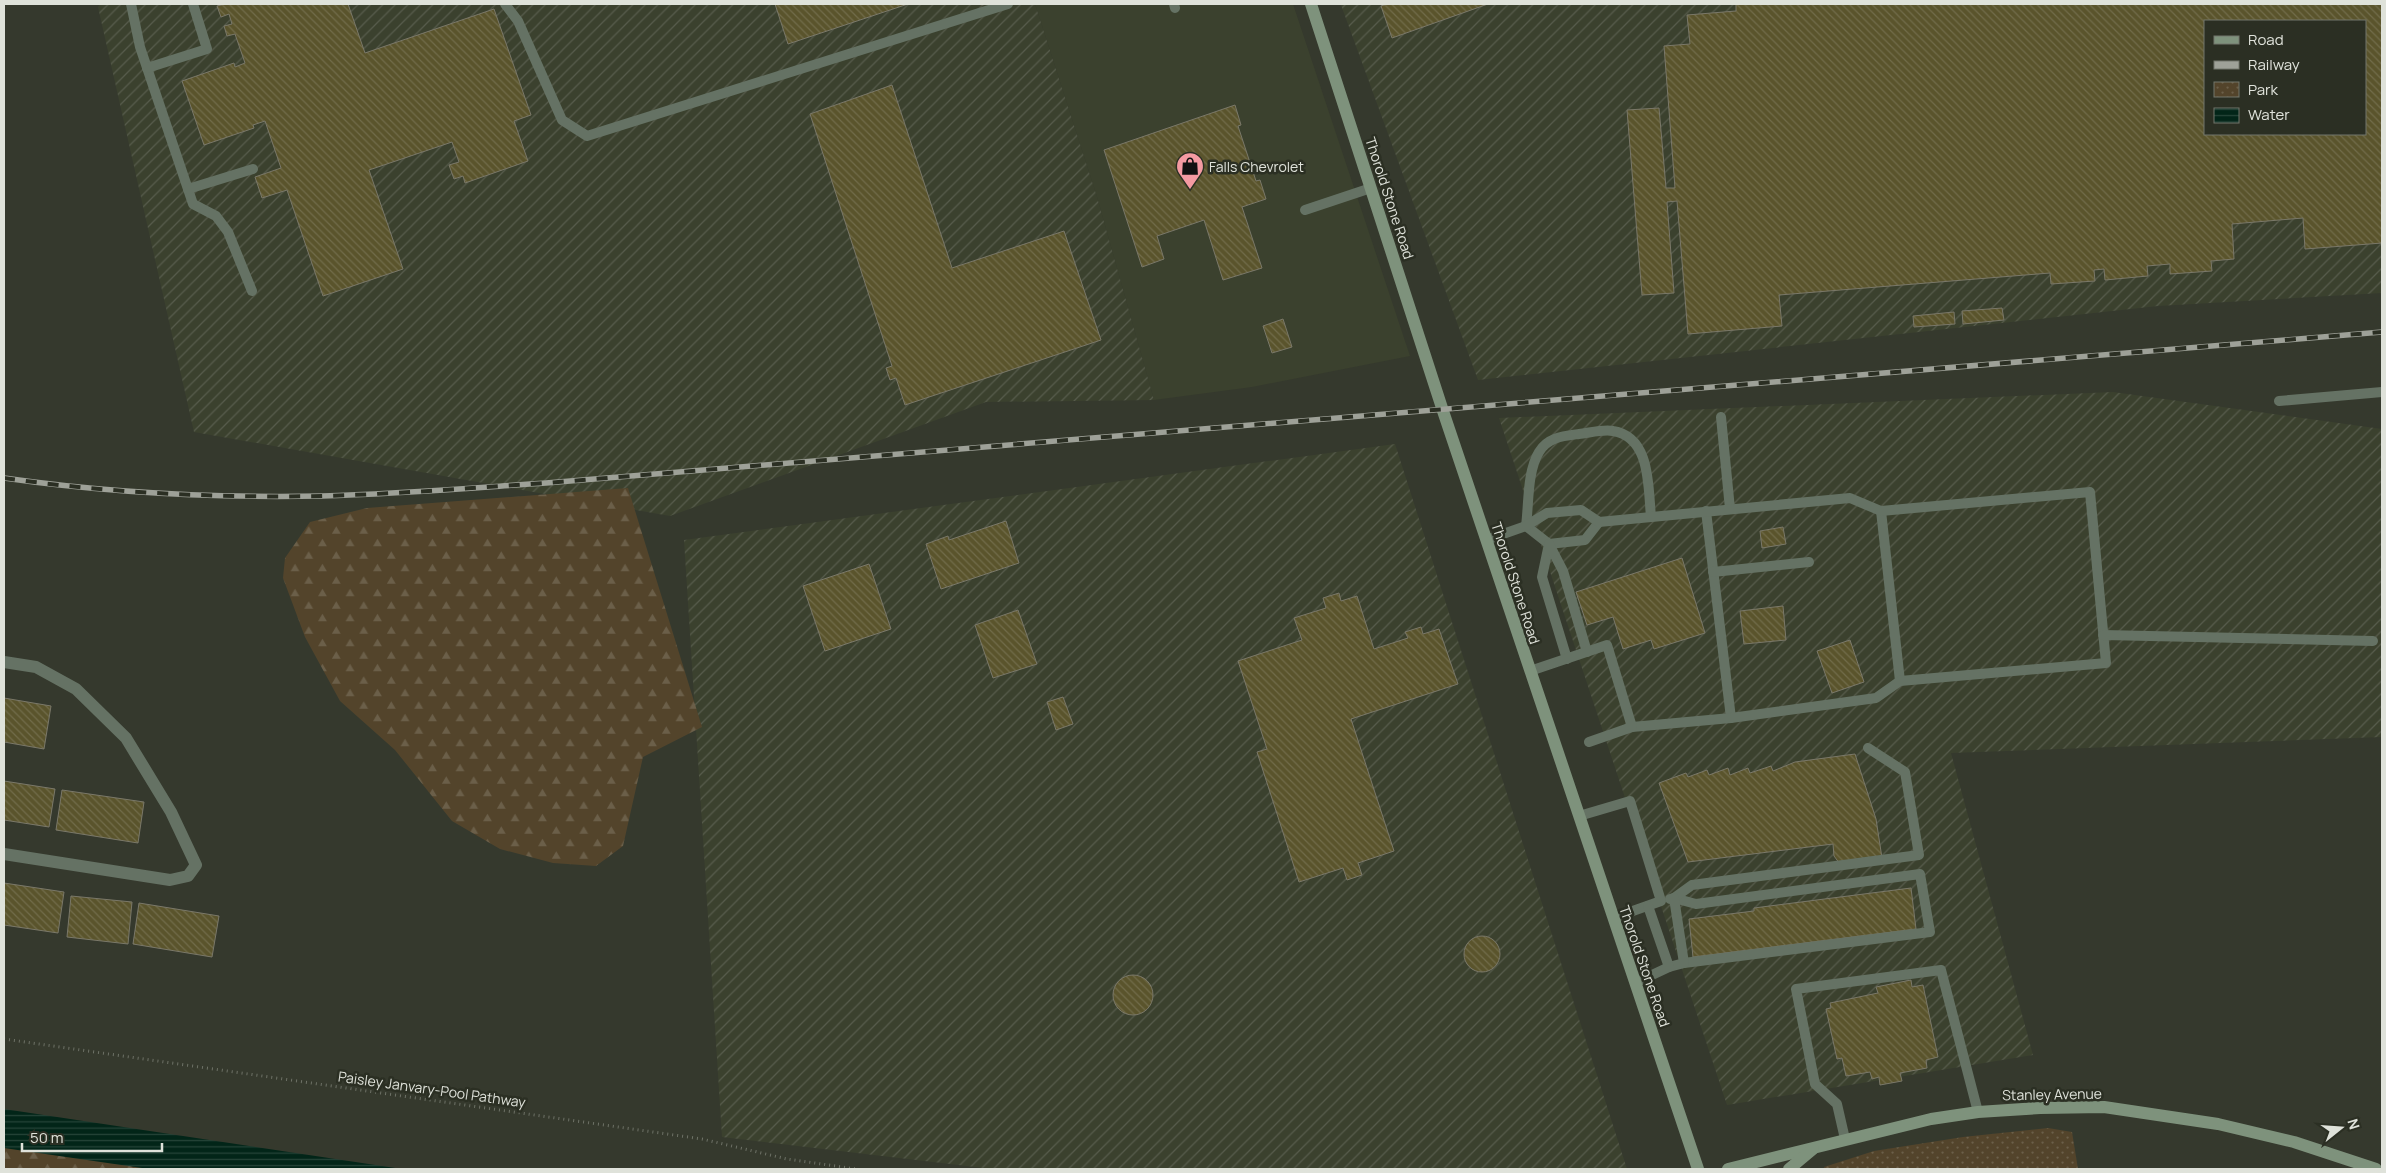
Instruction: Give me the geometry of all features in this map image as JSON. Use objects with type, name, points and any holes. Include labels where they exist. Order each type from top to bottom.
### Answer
[{"type":"main road","name":"Thorold Stone Road","points":[[1311,4],[1486,540],[1698,1169]]},
{"type":"main road","name":"Stanley Avenue","points":[[1728,1169],[1819,1145],[1931,1119],[1978,1112],[2040,1108],[2104,1107],[2218,1124],[2294,1142],[2376,1169]]},
{"type":"main road","points":[[1789,1169],[1819,1145]]},
{"type":"street","points":[[4,662],[36,667],[76,689],[126,738],[171,812],[196,865],[188,876],[170,880],[4,854]]},
{"type":"lane","points":[[131,4],[140,47],[193,204],[216,216],[228,232],[252,291]]},
{"type":"lane","points":[[147,68],[208,48],[193,4]]},
{"type":"lane","points":[[505,4],[518,21],[562,120],[587,136],[1008,4]]},
{"type":"lane","points":[[188,189],[253,169]]},
{"type":"lane","points":[[1305,210],[1371,188]]},
{"type":"lane","points":[[2279,401],[2382,392]]},
{"type":"lane","points":[[1721,417],[1730,509]]},
{"type":"lane","points":[[1526,526],[1533,466],[1540,450],[1556,437],[1612,430],[1629,436],[1641,451],[1647,472],[1651,517]]},
{"type":"lane","points":[[1486,540],[1526,526],[1547,513],[1581,510],[1598,522],[1850,498],[1881,511],[2090,492],[2106,663],[1900,681],[1876,698],[1731,718],[1632,727],[1589,742]]},
{"type":"lane","points":[[1706,511],[1731,718]]},
{"type":"lane","points":[[1881,511],[1900,681]]},
{"type":"lane","points":[[1549,544],[1585,540],[1598,522]]},
{"type":"lane","points":[[1526,526],[1549,544],[1563,571],[1587,652]]},
{"type":"lane","points":[[1549,544],[1542,577],[1567,659]]},
{"type":"lane","points":[[1713,572],[1809,562]]},
{"type":"lane","points":[[2103,635],[2372,641]]},
{"type":"lane","points":[[1530,671],[1607,646],[1632,727]]},
{"type":"lane","points":[[1613,918],[1674,898],[1692,885],[1919,855],[1906,772],[1868,748]]},
{"type":"lane","points":[[1579,816],[1630,801],[1661,901]]},
{"type":"lane","points":[[1635,983],[1668,967],[1684,963],[1930,932],[1920,874],[1696,904],[1674,898]]},
{"type":"lane","points":[[1674,898],[1684,963]]},
{"type":"lane","points":[[1648,906],[1668,967]]},
{"type":"lane","points":[[1845,1139],[1837,1104],[1815,1084],[1796,989],[1941,970],[1978,1112]]},
{"type":"path","name":"Paisley Janvary-Pool Pathway","points":[[4,1039],[702,1139],[787,1159],[856,1169]]},
{"type":"shaded area","points":[[100,4],[1035,4],[1097,197],[1154,400],[986,402],[670,516],[194,432],[98,7]]},
{"type":"shaded area","points":[[1035,4],[1293,4],[1410,356],[1252,387],[1154,400],[1097,197]]},
{"type":"shaded area","points":[[2382,4],[2382,293],[2158,306],[1478,380],[1341,5]]},
{"type":"shaded area","points":[[2113,392],[2382,429],[2382,737],[1951,753],[2033,1055],[1727,1105],[1499,418]]},
{"type":"shaded area","points":[[1395,444],[1627,1169],[992,1169],[722,1137],[684,540]]},
{"type":"green space","points":[[628,488],[702,727],[643,757],[623,846],[596,866],[553,863],[500,849],[452,821],[395,750],[340,701],[305,637],[283,578],[285,558],[310,522],[367,508]]},
{"type":"green space","points":[[2048,1128],[2072,1132],[2078,1169],[1825,1169],[1824,1167],[1874,1151],[1963,1137]]},
{"type":"green space","points":[[4,1139],[200,1169],[4,1169]]},
{"type":"water","points":[[4,1109],[402,1169],[149,1169],[4,1148]]},
{"type":"building","points":[[225,4],[348,4],[365,53],[494,9],[531,115],[514,121],[528,161],[465,183],[463,176],[454,179],[449,165],[459,162],[452,142],[369,170],[403,269],[323,296],[287,190],[262,198],[255,177],[281,168],[265,121],[253,125],[254,128],[204,145],[182,81],[234,63],[235,67],[245,63],[235,34],[227,36],[224,26],[232,24],[229,14],[221,17],[217,6]]},
{"type":"building","points":[[775,4],[908,4],[788,44]]},
{"type":"building","points":[[1387,4],[1488,4],[1392,38],[1381,6]]},
{"type":"building","points":[[1736,4],[2382,4],[2382,243],[2305,249],[2303,218],[2232,224],[2234,259],[2211,261],[2212,271],[2170,274],[2170,264],[2147,266],[2148,276],[2105,280],[2104,269],[2094,270],[2095,281],[2051,284],[2050,273],[1779,295],[1782,326],[1688,334],[1677,201],[1667,202],[1674,293],[1642,295],[1627,110],[1659,108],[1666,188],[1675,188],[1664,46],[1690,44],[1687,15],[1736,11]]},
{"type":"building","points":[[892,85],[952,268],[1064,231],[1101,340],[905,405],[896,378],[890,380],[886,368],[892,366],[810,114]]},
{"type":"building","name":"Falls Chevrolet","points":[[1235,105],[1241,125],[1238,126],[1256,181],[1260,180],[1266,199],[1242,207],[1262,268],[1223,280],[1204,220],[1157,236],[1164,259],[1142,267],[1104,150]]},
{"type":"building","points":[[2002,308],[2004,320],[1963,324],[1962,311]]},
{"type":"building","points":[[1954,312],[1955,324],[1914,327],[1913,316]]},
{"type":"building","points":[[1283,319],[1292,347],[1272,353],[1263,326]]},
{"type":"building","points":[[1006,521],[1019,563],[941,589],[926,544],[948,536],[949,540]]},
{"type":"building","points":[[1783,527],[1786,544],[1762,548],[1760,531]]},
{"type":"building","points":[[1682,558],[1705,633],[1654,649],[1651,640],[1623,649],[1613,617],[1587,625],[1576,592]]},
{"type":"building","points":[[869,564],[891,629],[825,651],[803,586]]},
{"type":"building","points":[[1339,593],[1341,601],[1357,596],[1374,649],[1408,638],[1405,632],[1421,627],[1423,634],[1439,629],[1458,684],[1351,719],[1394,851],[1358,863],[1362,875],[1347,880],[1343,868],[1299,882],[1257,752],[1267,749],[1238,661],[1302,640],[1294,618],[1326,608],[1323,598]]},
{"type":"building","points":[[1783,606],[1786,640],[1744,644],[1740,611]]},
{"type":"building","points":[[1018,610],[1037,664],[993,678],[975,625]]},
{"type":"building","points":[[1850,640],[1864,682],[1832,693],[1817,651]]},
{"type":"building","points":[[1063,697],[1073,724],[1056,730],[1047,702]]},
{"type":"building","points":[[4,698],[51,706],[44,749],[4,742]]},
{"type":"building","points":[[1855,754],[1876,819],[1882,858],[1840,864],[1834,856],[1833,844],[1688,862],[1659,783],[1686,773],[1688,777],[1707,770],[1709,775],[1728,768],[1730,775],[1748,768],[1750,773],[1771,766],[1773,771],[1795,762]]},
{"type":"building","points":[[4,781],[55,789],[49,827],[4,820]]},
{"type":"building","points":[[62,790],[144,802],[138,843],[56,830]]},
{"type":"building","points":[[4,883],[64,892],[58,933],[4,925]]},
{"type":"building","points":[[1911,888],[1916,929],[1693,957],[1689,919],[1754,911],[1754,908]]},
{"type":"building","points":[[71,896],[132,902],[128,944],[67,937]]},
{"type":"building","points":[[139,903],[219,916],[212,957],[133,944]]},
{"type":"building","points":[[1482,936],[1494,942],[1500,954],[1494,966],[1482,972],[1470,966],[1464,954],[1470,942]]},
{"type":"building","points":[[1137,975],[1144,978],[1150,984],[1153,995],[1152,1003],[1144,1012],[1137,1015],[1129,1015],[1122,1012],[1114,1003],[1113,991],[1116,984],[1125,976]]},
{"type":"building","points":[[1911,980],[1912,987],[1923,985],[1938,1057],[1926,1060],[1927,1068],[1900,1073],[1902,1081],[1880,1085],[1879,1077],[1872,1079],[1870,1072],[1846,1076],[1842,1058],[1837,1059],[1826,1009],[1831,1008],[1830,1003],[1878,993],[1876,987]]},
{"type":"railway","points":[[4,478],[123,491],[202,495],[322,496],[434,491],[2382,332]]},
{"type":"place","name":"Falls Chevrolet","points":[[1190,190]]}]
